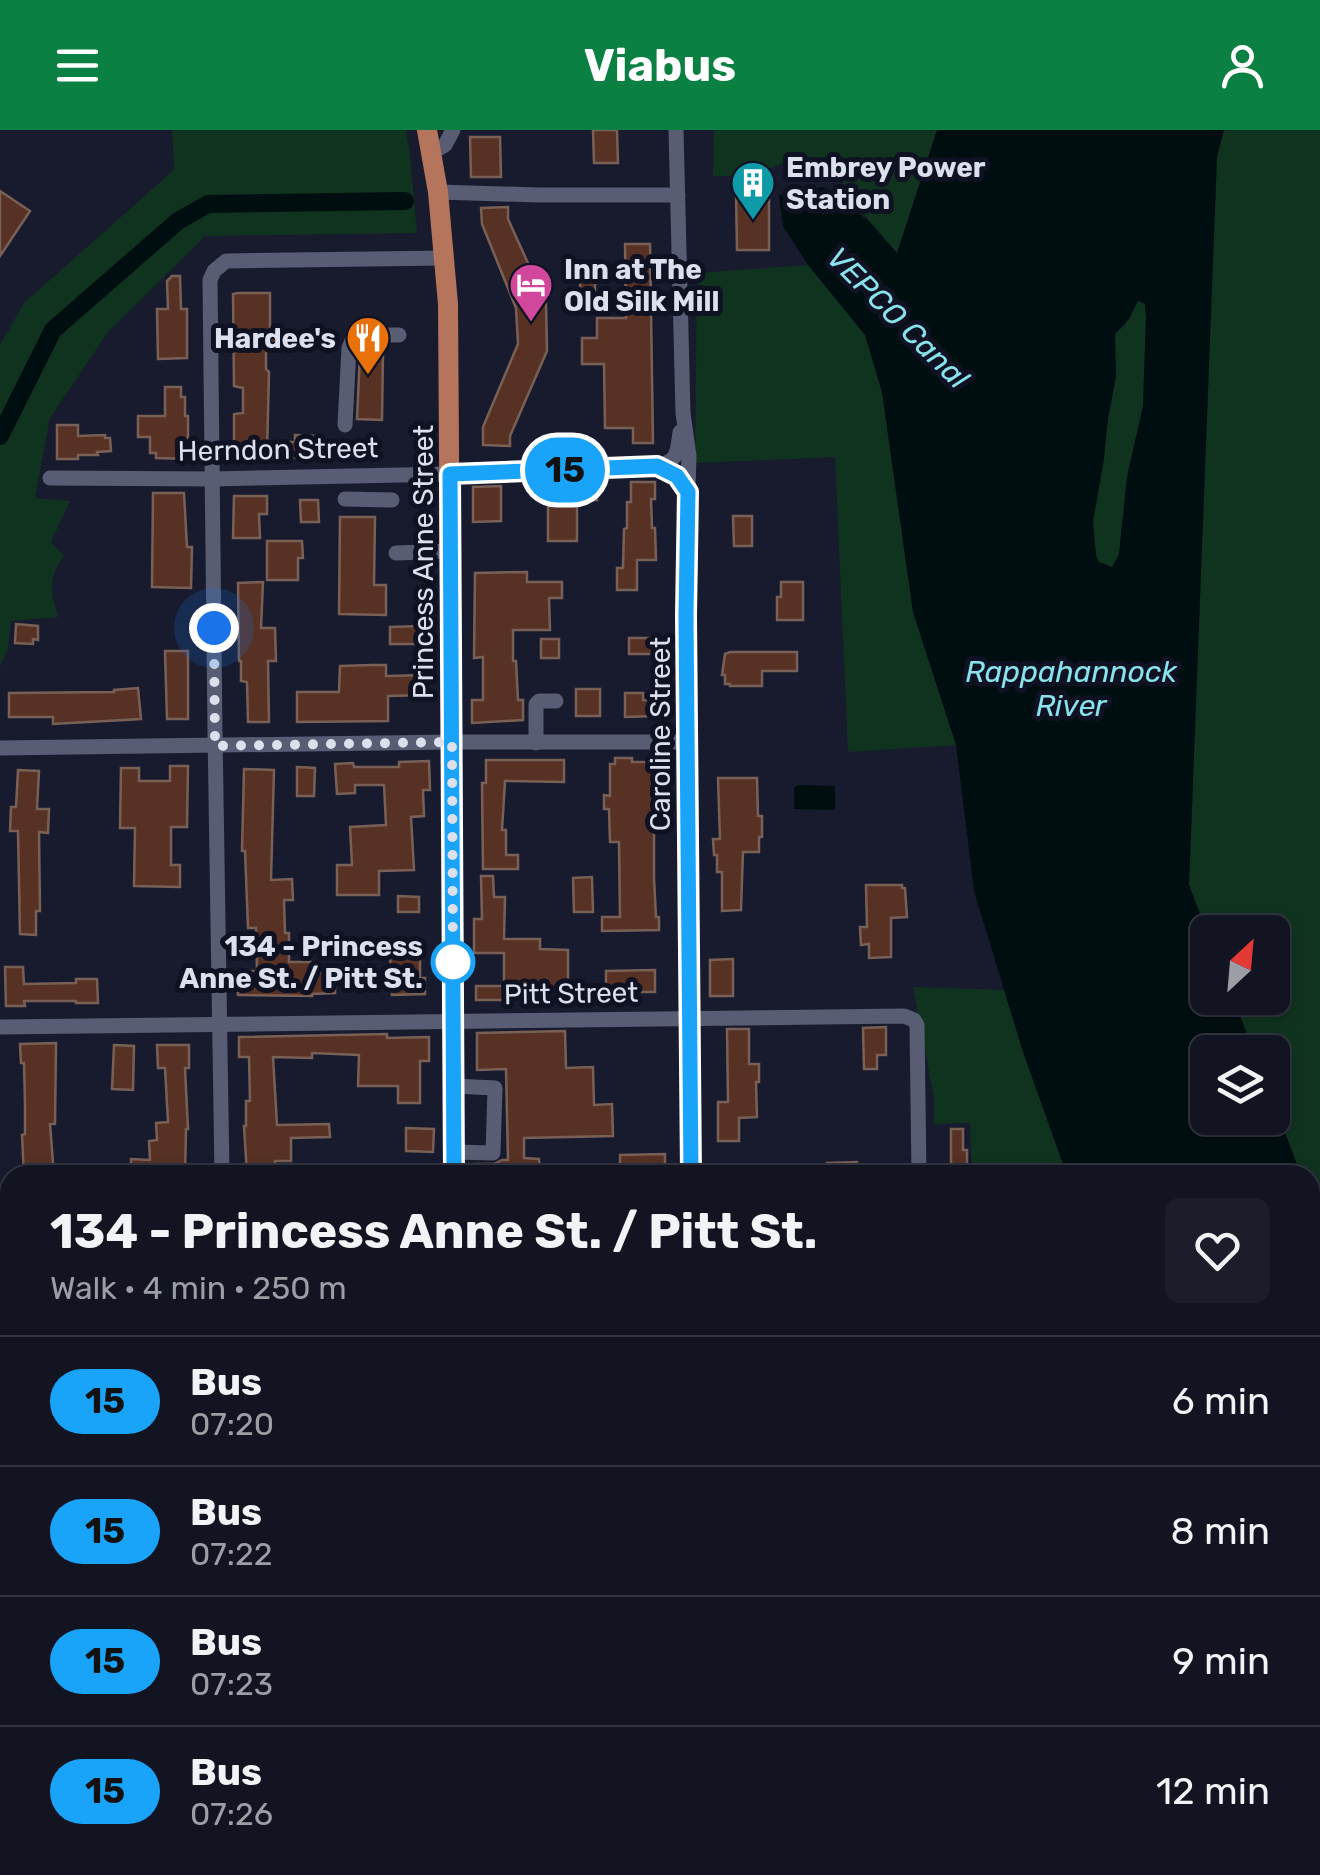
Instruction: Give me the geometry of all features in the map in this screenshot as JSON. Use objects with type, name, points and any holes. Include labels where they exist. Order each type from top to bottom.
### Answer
[{"type":"main road","name":"Princess Anne Street","points":[[426,130],[438,192],[448,304],[454,1165]]},
{"type":"main road","name":"Herndon Street","points":[[450,436],[463,460],[506,472]]},
{"type":"main road","name":"Herndon Street","points":[[450,474],[657,466]]},
{"type":"main road","points":[[657,466],[677,476],[688,492]]},
{"type":"main road","name":"Caroline Street","points":[[688,492],[691,1165]]},
{"type":"street","points":[[431,153],[445,145],[453,130]]},
{"type":"street","name":"Caroline Street","points":[[676,130],[688,492]]},
{"type":"street","points":[[438,192],[538,196],[678,194]]},
{"type":"street","points":[[222,1165],[210,280],[220,264],[226,262],[445,258]]},
{"type":"street","points":[[345,426],[352,340],[364,335],[399,335]]},
{"type":"street","name":"Caroline Street","points":[[657,466],[674,458],[683,414]]},
{"type":"street","name":"Herndon Street","points":[[50,478],[450,474]]},
{"type":"street","points":[[345,500],[392,500]]},
{"type":"street","points":[[396,553],[450,551]]},
{"type":"street","points":[[536,742],[536,704],[556,701]]},
{"type":"street","points":[[0,748],[688,742]]},
{"type":"street","name":"Pitt Street","points":[[0,1027],[904,1016],[917,1025],[920,1165]]},
{"type":"street","points":[[454,1086],[495,1088],[493,1153],[454,1152]]},
{"type":"green space","points":[[172,130],[406,130],[417,233],[205,236],[108,332],[50,418],[35,498],[70,501],[51,542],[64,556],[52,585],[58,617],[11,621],[8,648],[0,667],[0,345],[24,303],[174,170]]},
{"type":"green space","points":[[714,130],[937,130],[897,254],[831,166],[790,160],[751,176],[713,176]]},
{"type":"green space","points":[[1224,130],[1320,130],[1320,1165],[1297,1165],[1286,1135],[1290,1135],[1290,1035],[1247,1035],[1240,1015],[1290,1015],[1290,915],[1201,915],[1189,885],[1217,156]]},
{"type":"green space","points":[[808,265],[865,334],[882,392],[913,612],[956,745],[848,752],[835,457],[695,463],[697,273]]},
{"type":"green space","points":[[1139,300],[1145,304],[1146,317],[1143,406],[1127,477],[1119,555],[1112,567],[1099,562],[1094,544],[1095,496],[1116,373],[1115,334]]},
{"type":"green space","points":[[913,987],[1004,990],[1063,1165],[972,1165],[970,1123],[934,1124],[934,1098]]},
{"type":"water","name":"Rappahannock River","points":[[937,130],[1224,130],[1217,156],[1189,885],[1200,915],[1190,915],[1190,1015],[1240,1015],[1247,1035],[1190,1035],[1190,1135],[1286,1135],[1297,1165],[1063,1165],[1023,1052],[974,891],[956,745],[913,612],[882,392],[865,335],[808,265],[783,226],[779,195],[823,187],[870,222],[897,253]],"holes":[[[1138,301],[1145,304],[1146,317],[1143,406],[1127,477],[1119,554],[1112,567],[1099,562],[1096,555],[1093,522],[1116,376],[1115,334]]]},
{"type":"water","points":[[835,786],[835,810],[794,809],[794,787]]},
{"type":"building","points":[[593,130],[617,130],[618,163],[594,163]]},
{"type":"building","points":[[470,137],[500,137],[501,177],[471,177]]},
{"type":"building","points":[[0,191],[30,211],[0,256]]},
{"type":"building","name":"Embrey Power Station","points":[[736,192],[769,192],[769,250],[737,250]]},
{"type":"building","name":"Inn at The Old Silk Mill","points":[[508,207],[508,219],[546,303],[547,351],[510,436],[510,446],[483,445],[483,427],[518,344],[516,308],[482,224],[481,208]]},
{"type":"building","points":[[625,244],[650,244],[653,443],[633,443],[633,428],[605,428],[604,364],[582,364],[582,338],[597,338],[597,318],[626,318]]},
{"type":"building","points":[[180,276],[181,309],[187,309],[187,358],[158,359],[157,309],[168,309],[167,281]]},
{"type":"building","points":[[580,282],[595,282],[595,309],[580,309]]},
{"type":"building","points":[[270,293],[270,327],[275,327],[275,344],[266,344],[267,453],[261,457],[234,456],[234,414],[243,413],[243,388],[234,386],[233,294]]},
{"type":"building","name":"Hardee's","points":[[360,353],[383,353],[382,420],[357,419]]},
{"type":"building","points":[[165,387],[181,387],[181,397],[185,397],[188,459],[156,458],[156,453],[150,453],[150,437],[138,437],[138,416],[165,416]]},
{"type":"building","points":[[57,425],[78,425],[78,436],[105,435],[110,438],[111,451],[78,455],[78,459],[57,459]]},
{"type":"building","points":[[295,435],[319,436],[320,457],[291,458],[290,442],[295,442]]},
{"type":"building","points":[[597,482],[597,500],[577,500],[577,541],[548,541],[548,484]]},
{"type":"building","points":[[631,482],[655,482],[655,499],[651,499],[656,560],[637,560],[637,590],[617,590],[617,568],[623,568]]},
{"type":"building","points":[[501,486],[501,521],[473,522],[473,487]]},
{"type":"building","points":[[153,493],[184,493],[187,547],[192,547],[191,588],[152,587]]},
{"type":"building","points":[[234,496],[267,496],[267,514],[259,514],[260,538],[233,538]]},
{"type":"building","points":[[300,500],[318,500],[319,522],[301,522]]},
{"type":"building","points":[[733,516],[752,516],[752,546],[734,546]]},
{"type":"building","points":[[340,517],[375,517],[374,585],[386,585],[386,615],[339,614]]},
{"type":"building","points":[[267,541],[302,541],[298,580],[267,580]]},
{"type":"building","points":[[527,572],[527,582],[562,582],[562,598],[549,598],[550,630],[513,630],[513,661],[518,700],[523,700],[523,720],[472,723],[472,700],[483,700],[483,657],[474,658],[475,573]]},
{"type":"building","points":[[263,582],[261,628],[275,628],[276,661],[268,661],[269,722],[248,722],[247,682],[241,681],[239,661],[238,583]]},
{"type":"building","points":[[781,582],[803,582],[803,620],[777,620]]},
{"type":"building","points":[[16,624],[38,626],[38,640],[33,639],[33,644],[15,643]]},
{"type":"building","points":[[421,626],[422,644],[390,644],[390,627]]},
{"type":"building","points":[[629,638],[657,638],[657,654],[629,654]]},
{"type":"building","points":[[541,639],[559,639],[559,658],[541,658]]},
{"type":"building","points":[[165,651],[188,651],[188,719],[167,719]]},
{"type":"building","points":[[797,652],[797,671],[762,671],[762,686],[730,686],[722,675],[725,654]]},
{"type":"building","points":[[386,665],[386,676],[426,675],[426,695],[388,696],[388,721],[297,722],[297,692],[339,692],[340,666]]},
{"type":"building","points":[[138,688],[141,719],[53,724],[53,717],[9,717],[9,693],[114,692]]},
{"type":"building","points":[[576,689],[600,689],[600,716],[576,716]]},
{"type":"building","points":[[625,693],[643,693],[643,700],[653,700],[654,716],[625,717]]},
{"type":"building","points":[[615,758],[657,762],[654,878],[659,930],[602,931],[602,917],[620,917],[619,842],[610,842],[609,809],[604,809],[604,795],[610,796],[610,764],[615,764]]},
{"type":"building","points":[[486,760],[564,760],[564,782],[505,781],[502,830],[506,830],[506,855],[518,855],[518,869],[483,869],[482,783],[486,783]]},
{"type":"building","points":[[429,761],[430,790],[423,790],[424,816],[411,817],[414,870],[379,871],[379,895],[337,895],[337,865],[352,865],[350,827],[386,825],[384,785],[355,785],[355,793],[337,794],[335,764],[399,767],[399,762]]},
{"type":"building","points":[[170,766],[188,766],[187,827],[171,827],[171,865],[180,865],[180,887],[134,886],[135,828],[120,828],[121,768],[139,768],[139,781],[170,781]]},
{"type":"building","points":[[297,767],[315,768],[314,796],[297,796]]},
{"type":"building","points":[[244,769],[274,770],[271,880],[292,879],[293,900],[284,900],[289,962],[311,962],[312,973],[335,972],[335,993],[238,995],[238,971],[257,971],[256,928],[248,928],[242,851]]},
{"type":"building","points":[[18,770],[39,771],[37,809],[49,809],[48,833],[39,832],[40,911],[36,911],[36,935],[20,934],[18,831],[10,831]]},
{"type":"building","points":[[718,778],[757,778],[762,837],[759,852],[743,852],[741,910],[722,911],[722,872],[717,872],[713,839],[720,839]]},
{"type":"building","points":[[481,876],[493,876],[494,897],[505,897],[504,939],[540,939],[540,949],[568,950],[568,989],[540,989],[540,996],[504,997],[504,953],[474,953],[474,919],[482,919]]},
{"type":"building","points":[[592,877],[593,912],[574,912],[573,878]]},
{"type":"building","points":[[866,885],[905,888],[907,917],[891,918],[891,957],[869,958],[869,944],[861,945],[860,927],[867,927]]},
{"type":"building","points":[[398,896],[419,897],[419,912],[398,912]]},
{"type":"building","points":[[390,956],[420,957],[425,994],[392,995]]},
{"type":"building","points":[[733,959],[733,996],[710,996],[710,960]]},
{"type":"building","points":[[5,967],[23,967],[24,984],[97,979],[98,1003],[24,1001],[25,1006],[6,1006]]},
{"type":"building","points":[[655,970],[655,992],[606,992],[606,971]]},
{"type":"building","points":[[476,986],[503,986],[503,1000],[476,1000]]},
{"type":"building","points":[[886,1027],[886,1055],[877,1055],[877,1069],[864,1069],[863,1028]]},
{"type":"building","points":[[727,1029],[749,1029],[749,1064],[759,1064],[757,1117],[739,1118],[739,1141],[718,1141],[718,1102],[728,1102]]},
{"type":"building","points":[[565,1031],[566,1068],[593,1067],[594,1105],[612,1104],[613,1136],[524,1138],[524,1158],[539,1159],[539,1165],[475,1165],[508,1160],[506,1069],[477,1070],[477,1033]]},
{"type":"building","points":[[239,1037],[429,1037],[429,1061],[420,1061],[420,1103],[398,1103],[398,1086],[358,1086],[359,1055],[312,1053],[312,1058],[273,1057],[277,1125],[329,1124],[330,1137],[291,1138],[291,1161],[246,1165],[244,1126],[246,1101],[250,1101],[249,1057],[239,1057]]},
{"type":"building","points":[[56,1043],[55,1124],[50,1124],[53,1165],[24,1165],[24,1063],[20,1044]]},
{"type":"building","points":[[114,1045],[134,1046],[133,1090],[112,1089]]},
{"type":"building","points":[[157,1045],[189,1045],[189,1068],[185,1068],[185,1165],[131,1165],[131,1159],[150,1160],[149,1141],[157,1140],[156,1123],[168,1122],[165,1068],[158,1068]]},
{"type":"building","points":[[406,1128],[434,1129],[433,1152],[406,1151]]},
{"type":"building","points":[[951,1129],[963,1129],[967,1165],[951,1165]]},
{"type":"building","points":[[665,1154],[665,1165],[620,1165],[620,1155]]},
{"type":"building","points":[[857,1162],[857,1165],[827,1165]]},
{"type":"waterway","name":"VEPCO Canal","points":[[0,436],[53,330],[178,221],[208,204],[405,201]]},
{"type":"bus line","name":"15","points":[[454,1165],[450,474],[657,466],[677,476],[688,492],[691,1165]]},
{"type":"place","name":"Embrey Power Station","points":[[753,221]]},
{"type":"place","name":"Inn at The Old Silk Mill","points":[[531,323]]},
{"type":"place","name":"Hardee's","points":[[368,376]]},
{"type":"place","name":"134 - Princess Anne St. / Pitt St.","points":[[453,962]]},
{"type":"route","points":[[214,628],[215,746],[452,742],[453,969],[453,962]]}]
